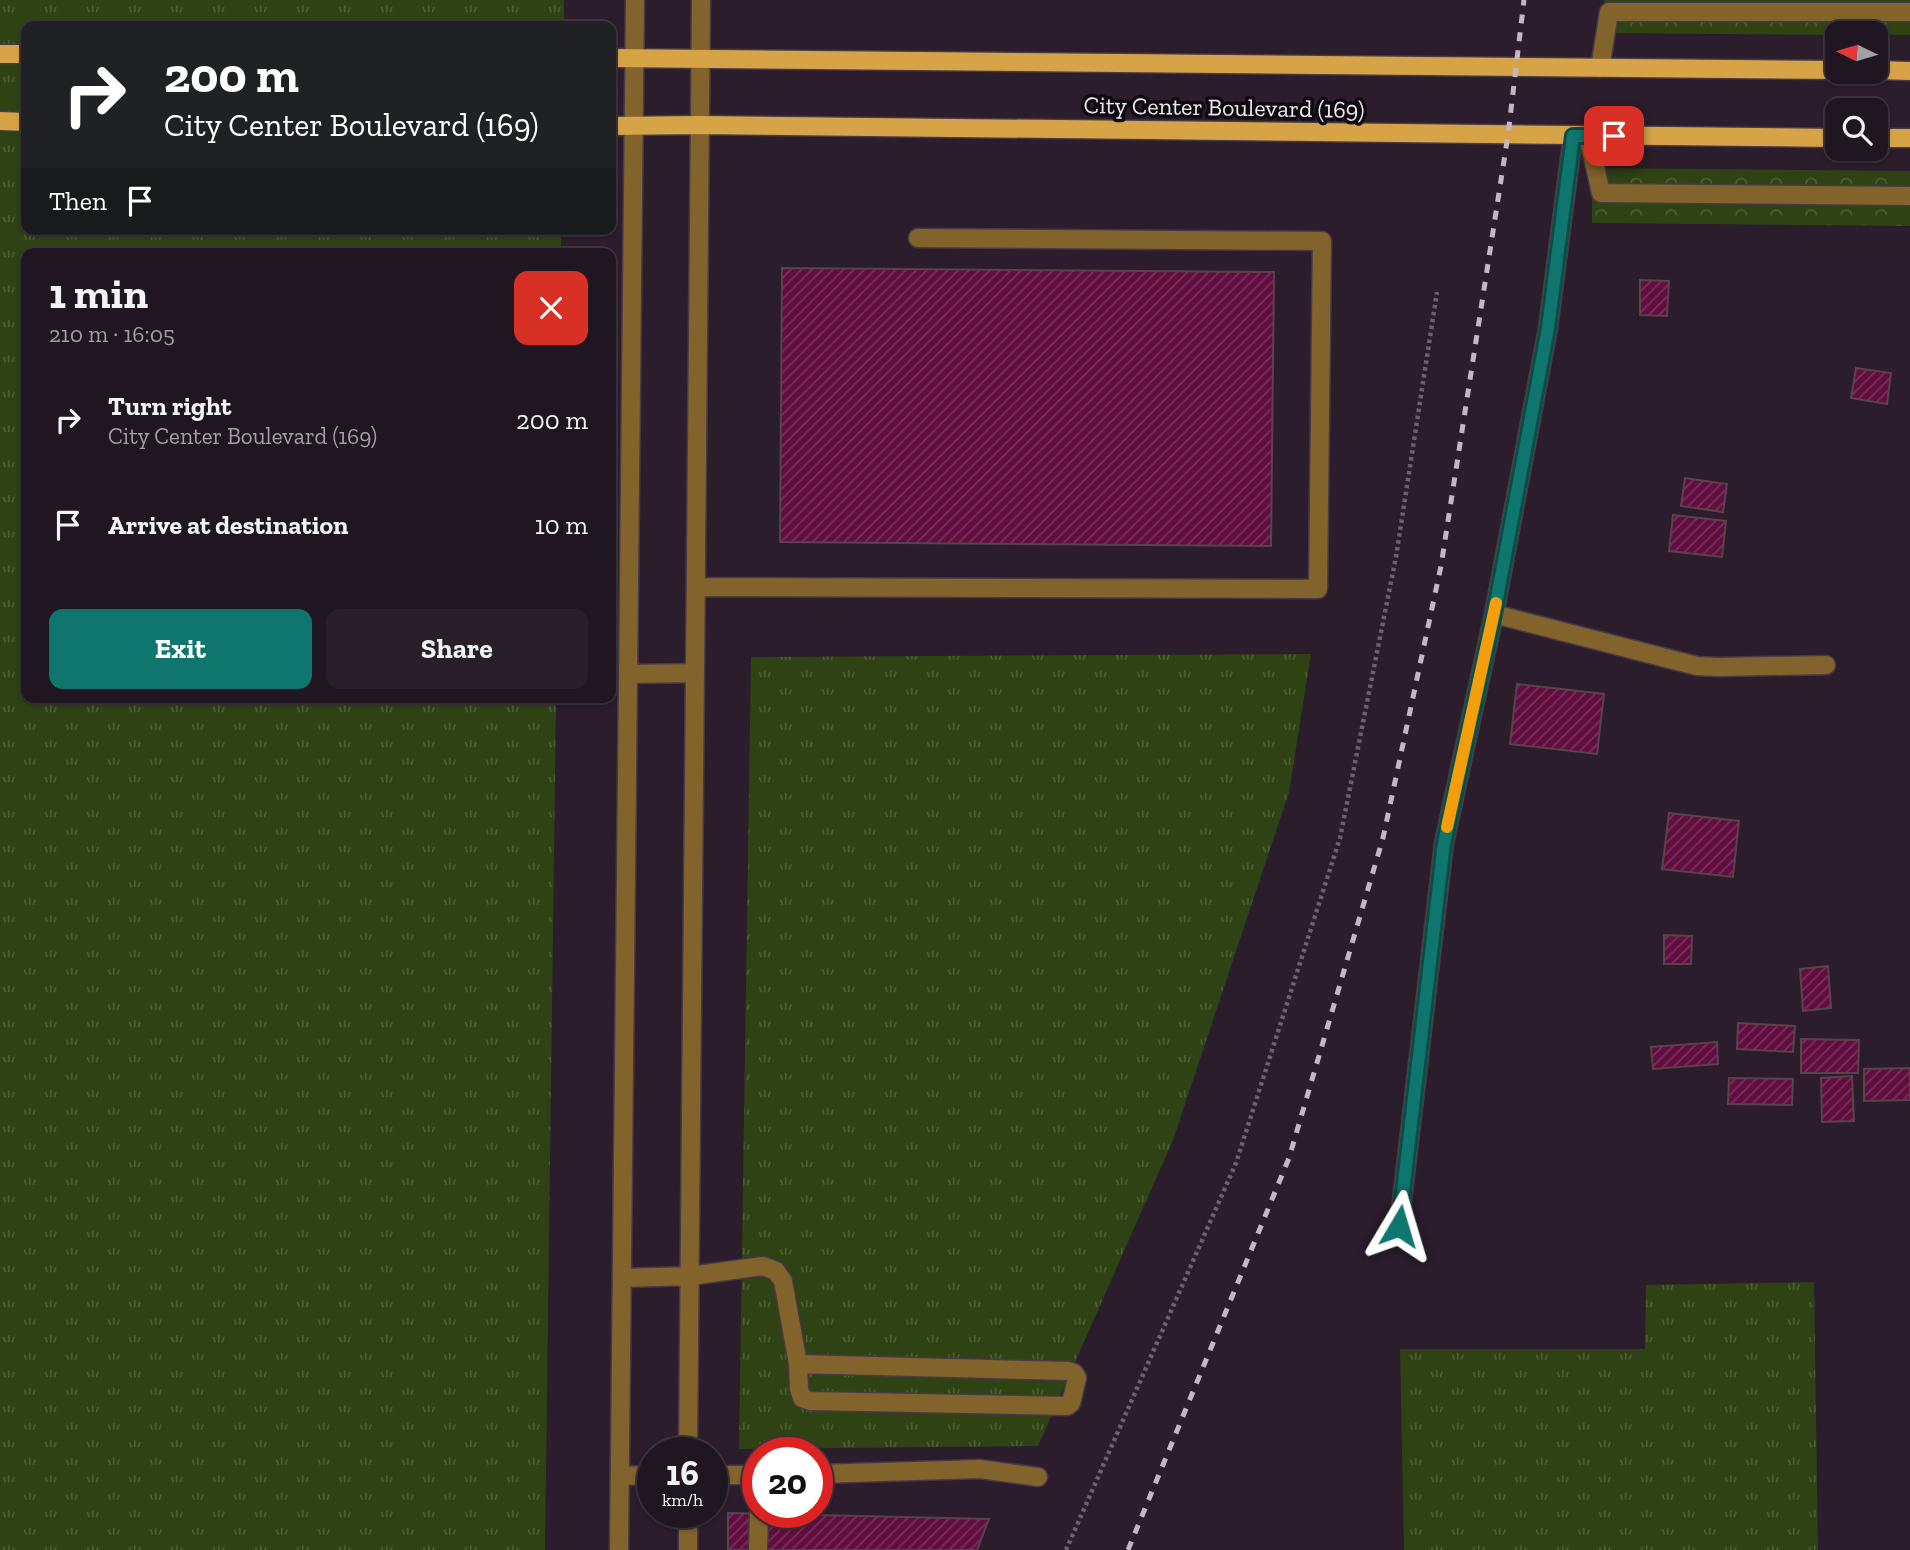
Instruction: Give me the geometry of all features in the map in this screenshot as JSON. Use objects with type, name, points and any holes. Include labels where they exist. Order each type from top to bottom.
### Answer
[{"type":"main road","points":[[0,54],[21,54]]},
{"type":"main road","name":"City Center Boulevard (169)","points":[[616,58],[1825,70]]},
{"type":"main road","points":[[1888,70],[1910,71]]},
{"type":"main road","points":[[0,121],[21,122]]},
{"type":"main road","name":"City Center Boulevard (169)","points":[[616,126],[1825,138]]},
{"type":"main road","points":[[1888,138],[1910,138]]},
{"type":"street","points":[[619,1550],[635,0]]},
{"type":"street","points":[[688,1437],[701,0]]},
{"type":"street","points":[[1600,68],[1609,12],[1910,12]]},
{"type":"street","points":[[1580,136],[1601,193],[1910,196]]},
{"type":"street","points":[[1399,1226],[1444,843],[1494,614],[1548,328],[1580,136]]},
{"type":"street","points":[[696,587],[1318,590],[1322,241],[918,238]]},
{"type":"street","points":[[1494,614],[1697,666],[1826,665]]},
{"type":"street","points":[[629,674],[695,673]]},
{"type":"street","points":[[622,1278],[690,1276],[763,1266],[776,1271],[783,1281],[798,1364],[799,1389],[802,1398],[810,1401],[1067,1406],[1071,1403],[1077,1378],[1074,1373],[1068,1371],[798,1364]]},
{"type":"street","points":[[833,1474],[980,1469],[1038,1477]]},
{"type":"street","points":[[620,1476],[637,1475]]},
{"type":"street","points":[[688,1528],[688,1550]]},
{"type":"street","points":[[758,1550],[759,1528]]},
{"type":"path","points":[[1066,1550],[1236,1163],[1340,838],[1396,557],[1437,292]]},
{"type":"green space","points":[[0,0],[564,0],[564,21],[21,21],[21,235],[561,235],[561,248],[21,248],[21,703],[556,703],[545,1550],[0,1550]]},
{"type":"green space","points":[[1604,0],[1910,0],[1910,35],[1888,35],[1888,21],[1825,21],[1825,35],[1604,33]]},
{"type":"green space","points":[[1592,168],[1910,171],[1910,226],[1592,223]]},
{"type":"green space","points":[[1311,654],[1289,792],[1173,1140],[1038,1446],[833,1448],[833,1437],[742,1437],[742,1449],[739,1449],[751,657]]},
{"type":"green space","points":[[1814,1282],[1818,1550],[1404,1550],[1400,1349],[1645,1349],[1646,1285]]},
{"type":"building","points":[[782,268],[1274,272],[1271,546],[780,542]]},
{"type":"building","points":[[1640,280],[1669,281],[1667,316],[1640,315]]},
{"type":"building","points":[[1856,368],[1891,373],[1887,404],[1851,398]]},
{"type":"building","points":[[1685,478],[1727,484],[1723,512],[1681,506]]},
{"type":"building","points":[[1673,515],[1726,521],[1722,557],[1669,551]]},
{"type":"building","points":[[1517,684],[1604,694],[1597,754],[1510,744]]},
{"type":"building","points":[[1669,813],[1739,821],[1733,877],[1662,869]]},
{"type":"building","points":[[1664,935],[1692,936],[1691,964],[1664,964]]},
{"type":"building","points":[[1828,966],[1831,1008],[1803,1011],[1800,969]]},
{"type":"building","points":[[1738,1023],[1795,1026],[1793,1052],[1737,1049]]},
{"type":"building","points":[[1801,1039],[1859,1040],[1858,1073],[1801,1073]]},
{"type":"building","points":[[1717,1042],[1718,1064],[1653,1069],[1651,1047]]},
{"type":"building","points":[[1910,1068],[1910,1100],[1864,1101],[1864,1069]]},
{"type":"building","points":[[1852,1076],[1854,1121],[1822,1122],[1821,1078]]},
{"type":"building","points":[[1729,1078],[1793,1079],[1792,1105],[1728,1104]]},
{"type":"building","points":[[728,1513],[742,1513],[742,1528],[833,1528],[833,1515],[989,1519],[977,1550],[728,1550]]},
{"type":"railway","points":[[1128,1550],[1289,1158],[1383,838],[1441,566],[1508,135],[1524,0]]},
{"type":"slow traffic","points":[[1447,827],[1496,603]]},
{"type":"route","points":[[1399,1226],[1444,843],[1494,614],[1548,328],[1573,136],[1614,136]]}]
